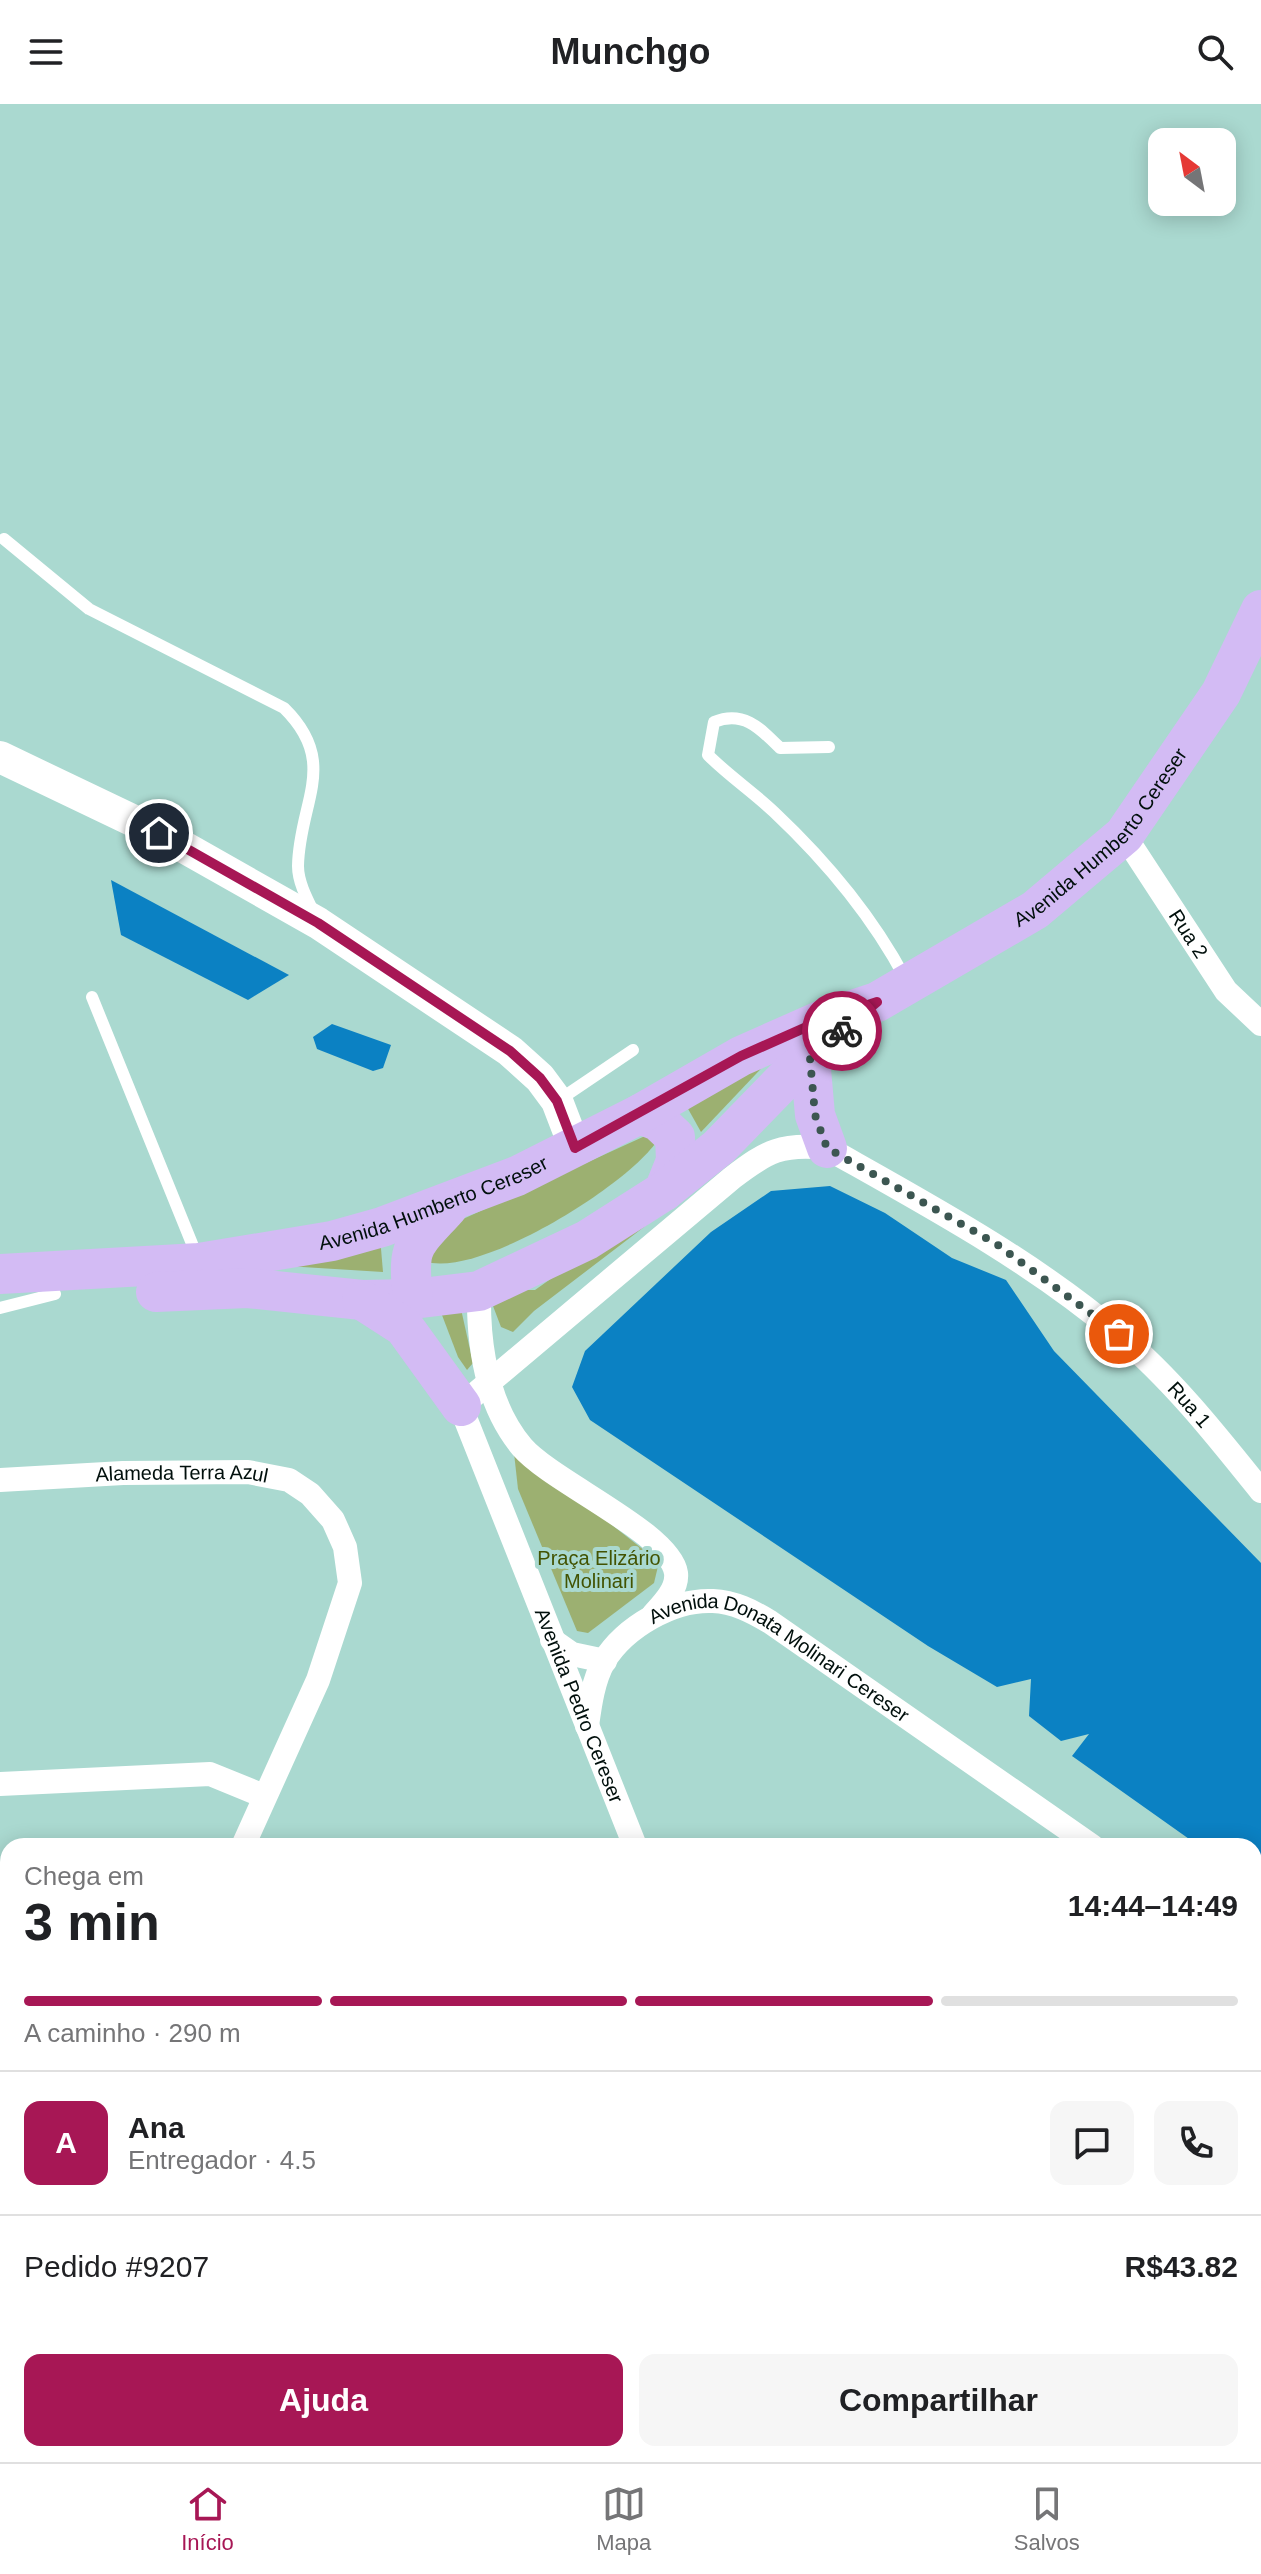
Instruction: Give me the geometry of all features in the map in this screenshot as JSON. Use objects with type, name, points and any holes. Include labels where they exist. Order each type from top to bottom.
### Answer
[{"type":"main road","name":"Avenida Humberto Cereser","points":[[0,1297],[247,1288],[362,1300],[413,1299],[479,1291],[587,1240],[664,1191],[719,1147],[810,1058],[892,993],[1035,910],[1124,835],[1221,693],[1261,610]]},
{"type":"main road","name":"Avenida Humberto Cereser","points":[[0,1274],[199,1263],[332,1241],[451,1204],[575,1148],[741,1056],[892,993]]},
{"type":"main road","points":[[810,1058],[815,1115],[827,1148]]},
{"type":"main road","points":[[640,1114],[658,1121],[675,1137],[676,1161],[664,1191]]},
{"type":"main road","points":[[413,1299],[408,1259],[412,1249],[451,1204]]},
{"type":"main road","points":[[362,1300],[404,1327],[476,1393]]},
{"type":"street","points":[[0,757],[159,833],[318,923],[510,1051],[540,1078],[557,1101],[575,1148]]},
{"type":"street","name":"Rua 2","points":[[1124,835],[1226,991],[1261,1024]]},
{"type":"street","points":[[476,1393],[759,1157],[783,1147],[827,1148]]},
{"type":"street","name":"Rua 1","points":[[827,1148],[995,1243],[1119,1334],[1182,1395],[1261,1491]]},
{"type":"street","name":"Avenida Donata Molinari Cereser","points":[[479,1291],[476,1393],[500,1413],[524,1448],[541,1465],[648,1536],[672,1562],[676,1575],[674,1587],[652,1617]]},
{"type":"street","name":"Avenida Pedro Cereser","points":[[413,1299],[476,1393],[552,1640],[632,1838]]},
{"type":"street","name":"Alameda Terra Azul","points":[[0,1480],[123,1473],[248,1472],[289,1480],[310,1494],[333,1520],[345,1547],[350,1583],[318,1680],[246,1838]]},
{"type":"street","name":"Avenida Donata Molinari Cereser","points":[[652,1617],[691,1602],[712,1601],[751,1611],[1080,1838]]},
{"type":"street","points":[[587,1726],[591,1698],[605,1661],[625,1637],[652,1617]]},
{"type":"street","points":[[552,1640],[572,1654],[605,1661]]},
{"type":"street","points":[[0,1784],[210,1774],[264,1796]]},
{"type":"lane","points":[[4,539],[89,609],[284,708],[300,724],[312,746],[316,770],[298,868],[318,923]]},
{"type":"lane","points":[[829,747],[780,748],[755,722],[727,716],[714,722],[708,755],[773,811],[876,927],[892,993]]},
{"type":"lane","points":[[92,997],[199,1263]]},
{"type":"lane","points":[[557,1101],[633,1050]]},
{"type":"lane","name":"Avenida Humberto Cereser","points":[[0,1308],[55,1294]]},
{"type":"green space","points":[[794,1034],[701,1132],[682,1098]]},
{"type":"green space","points":[[645,1136],[657,1141],[641,1160],[584,1204],[549,1225],[478,1257],[448,1263],[424,1261],[428,1235]]},
{"type":"green space","points":[[675,1191],[682,1198],[534,1311],[513,1332],[501,1327],[493,1306],[507,1290],[535,1290]]},
{"type":"green space","points":[[380,1237],[383,1272],[237,1263]]},
{"type":"green space","points":[[459,1300],[473,1363],[467,1370],[458,1357],[437,1302]]},
{"type":"green space","name":"Praça Elizário Molinari","points":[[514,1453],[560,1484],[659,1562],[654,1583],[588,1633],[577,1631],[518,1489]]},
{"type":"water","points":[[111,880],[289,975],[248,1000],[121,935]]},
{"type":"water","points":[[332,1024],[391,1045],[383,1068],[373,1071],[317,1049],[313,1037]]},
{"type":"water","points":[[830,1186],[885,1213],[952,1258],[1006,1280],[1054,1351],[1261,1563],[1261,1838],[1188,1838],[1072,1756],[1089,1734],[1061,1741],[1029,1716],[1031,1679],[997,1687],[928,1646],[590,1420],[572,1387],[585,1351],[711,1232],[771,1191]]},
{"type":"way so far","points":[[842,1031],[810,1058],[815,1115],[827,1148],[995,1243],[1119,1334]]},
{"type":"route","points":[[159,833],[318,923],[510,1051],[540,1078],[557,1101],[575,1148],[741,1056],[820,1021],[877,1002],[842,1031]]}]
